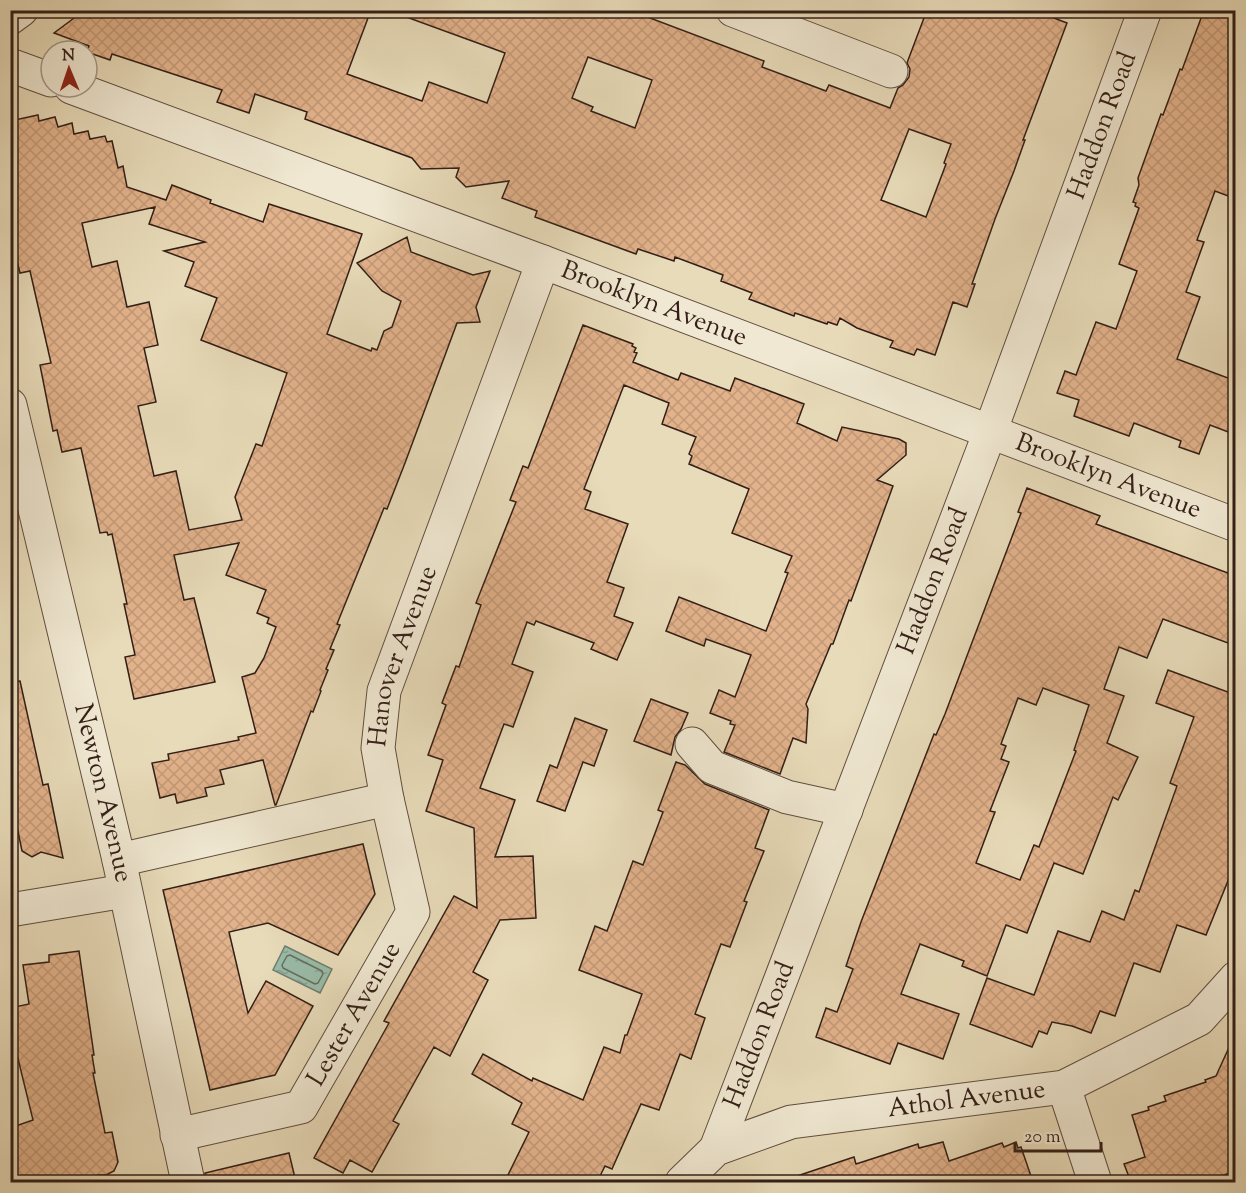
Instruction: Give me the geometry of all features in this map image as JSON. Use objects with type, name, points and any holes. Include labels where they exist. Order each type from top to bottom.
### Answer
[{"type":"street","points":[[10,18],[21,10]]},
{"type":"street","points":[[733,10],[891,71]]},
{"type":"street","name":"Haddon Road","points":[[716,1149],[990,432],[1145,10]]},
{"type":"street","points":[[10,64],[39,75]]},
{"type":"street","name":"Brooklyn Avenue","points":[[99,97],[543,262],[1236,525]]},
{"type":"street","name":"Hanover Avenue","points":[[387,799],[378,748],[384,691],[543,262]]},
{"type":"street","name":"Newton Avenue","points":[[10,405],[21,499],[122,875],[188,1182]]},
{"type":"street","points":[[692,744],[712,767],[787,797],[846,810]]},
{"type":"street","points":[[10,910],[122,875],[387,799]]},
{"type":"street","name":"Lester Avenue","points":[[177,1135],[302,1107],[412,912],[387,799]]},
{"type":"street","name":"Athol Avenue","points":[[682,1182],[716,1149],[791,1122],[1064,1087],[1199,1019],[1236,978]]},
{"type":"street","points":[[1064,1087],[1095,1182]]},
{"type":"water","points":[[285,946],[332,969],[320,993],[273,970]]},
{"type":"building","points":[[85,10],[371,10],[347,74],[422,101],[429,82],[487,103],[505,53],[398,14],[398,10],[629,10],[764,61],[762,67],[826,91],[829,85],[890,108],[898,88],[909,77],[910,69],[907,63],[927,10],[1033,10],[1067,23],[972,284],[975,284],[967,307],[953,302],[935,355],[917,349],[914,355],[890,347],[893,341],[857,328],[840,318],[837,325],[795,313],[794,316],[749,299],[752,293],[721,281],[723,275],[675,257],[674,261],[638,249],[636,254],[535,217],[537,211],[502,198],[509,181],[466,187],[456,177],[459,168],[421,169],[412,158],[305,119],[307,112],[255,94],[249,113],[217,102],[222,90],[112,54],[110,60],[99,56],[99,39],[70,39],[54,33]],"holes":[[[588,57],[652,80],[635,128],[591,111],[593,107],[572,98]],[[909,129],[951,144],[926,217],[881,200]]]},
{"type":"building","points":[[1204,10],[1236,10],[1236,199],[1215,191],[1197,240],[1204,242],[1186,292],[1200,297],[1177,359],[1236,381],[1236,435],[1210,425],[1199,454],[1179,447],[1181,441],[1134,423],[1129,436],[1074,416],[1079,400],[1057,393],[1065,371],[1076,375],[1096,322],[1116,329],[1137,271],[1119,264],[1139,208],[1133,202],[1139,185],[1138,178],[1161,114],[1163,115],[1180,69],[1182,70]]},
{"type":"building","points":[[38,115],[39,121],[55,117],[58,127],[72,123],[74,134],[88,131],[90,139],[105,136],[107,142],[112,141],[118,168],[123,166],[127,187],[166,200],[172,185],[211,200],[210,203],[263,222],[269,204],[362,234],[327,334],[371,351],[372,348],[377,350],[384,331],[392,327],[401,301],[382,291],[357,263],[407,237],[411,252],[473,275],[490,271],[476,307],[480,322],[457,323],[387,509],[384,508],[337,624],[340,625],[330,649],[334,650],[326,669],[328,670],[321,691],[313,712],[311,711],[276,805],[263,760],[220,770],[224,784],[205,788],[207,796],[177,803],[175,794],[160,798],[152,763],[169,760],[168,754],[239,740],[238,737],[256,733],[242,677],[255,673],[264,658],[276,627],[267,623],[269,618],[257,613],[266,590],[226,575],[239,543],[174,555],[184,600],[194,598],[215,682],[134,699],[125,657],[135,655],[112,534],[100,533],[81,448],[62,452],[57,430],[53,431],[40,365],[51,363],[30,271],[20,273],[10,232],[10,121]],"holes":[[[155,207],[149,224],[205,242],[164,251],[194,262],[185,286],[217,298],[201,340],[287,373],[262,446],[256,444],[235,497],[242,520],[189,530],[176,471],[154,476],[138,406],[156,402],[144,348],[158,345],[149,302],[127,307],[117,261],[92,267],[82,223]]]},
{"type":"building","points":[[583,325],[633,344],[632,346],[636,348],[634,352],[637,353],[633,362],[678,380],[681,373],[730,391],[735,378],[804,404],[797,423],[837,441],[842,427],[899,439],[906,443],[906,455],[877,480],[893,486],[851,601],[849,600],[833,644],[831,644],[806,704],[808,709],[806,743],[793,738],[780,774],[724,752],[735,725],[730,724],[731,721],[710,713],[719,690],[735,697],[751,655],[706,639],[704,646],[666,631],[679,597],[766,631],[792,556],[732,533],[749,489],[689,464],[692,456],[689,454],[696,437],[662,424],[669,403],[624,385],[584,489],[591,492],[585,509],[628,524],[607,582],[624,588],[614,616],[633,623],[617,660],[591,649],[594,643],[536,621],[534,625],[527,622],[512,664],[533,672],[513,727],[504,724],[480,788],[515,800],[495,857],[533,856],[536,918],[500,920],[473,972],[488,980],[450,1056],[434,1047],[393,1121],[399,1124],[372,1172],[350,1160],[343,1173],[314,1158],[389,1023],[384,1021],[454,896],[477,908],[474,828],[426,811],[443,760],[428,755],[446,705],[442,703],[456,666],[459,667],[481,605],[476,603],[516,502],[510,500],[523,466],[528,468]]},
{"type":"building","points":[[1027,488],[1100,516],[1096,524],[1236,576],[1236,646],[1163,619],[1147,658],[1119,647],[1104,689],[1124,696],[1107,743],[1138,757],[1118,800],[1113,797],[1083,874],[1054,863],[1027,933],[1006,925],[987,976],[962,966],[964,961],[920,944],[901,994],[959,1014],[943,1059],[898,1043],[890,1064],[816,1037],[826,1008],[837,1012],[853,969],[846,966],[861,922],[934,734],[936,735],[945,714],[1021,513],[1018,512]],"holes":[[[1043,688],[1089,705],[1074,750],[1076,751],[1039,847],[1034,845],[1020,880],[976,863],[995,812],[990,811],[1009,762],[1001,759],[1006,746],[1001,744],[1018,698],[1036,705]]]},
{"type":"building","points":[[1168,670],[1236,695],[1236,861],[1206,935],[1177,925],[1160,972],[1134,963],[1115,1016],[1100,1011],[1091,1033],[1052,1022],[1047,1034],[1039,1031],[1032,1047],[970,1024],[987,978],[1034,995],[1058,931],[1090,942],[1102,911],[1124,920],[1135,890],[1139,892],[1177,786],[1170,783],[1194,717],[1156,703]]},
{"type":"building","points":[[20,681],[43,785],[48,784],[63,858],[41,852],[32,857],[22,851],[15,817],[10,818],[10,682]]},
{"type":"building","points":[[651,699],[688,713],[675,737],[671,755],[634,741]]},
{"type":"building","points":[[575,718],[607,730],[594,766],[583,762],[565,811],[537,801],[550,765],[557,768]]},
{"type":"building","points":[[676,762],[685,765],[705,784],[769,810],[755,848],[764,851],[744,901],[747,902],[730,947],[721,944],[695,1014],[705,1018],[691,1059],[680,1054],[659,1110],[641,1104],[612,1169],[605,1166],[597,1182],[523,1182],[508,1175],[529,1132],[512,1124],[522,1103],[472,1074],[483,1054],[532,1081],[533,1078],[583,1100],[604,1047],[620,1053],[642,994],[579,970],[595,926],[607,931],[633,861],[643,865],[663,812],[658,810]]},
{"type":"building","points":[[363,844],[375,894],[338,955],[268,923],[229,932],[248,1013],[266,981],[313,1006],[275,1075],[210,1090],[163,890]]},
{"type":"building","points":[[79,951],[94,1055],[92,1055],[95,1073],[93,1073],[105,1133],[112,1132],[118,1162],[114,1171],[106,1175],[67,1182],[10,1182],[10,1128],[33,1120],[10,1026],[10,1008],[29,1004],[23,965],[49,962],[49,955]]},
{"type":"building","points":[[1236,1032],[1236,1171],[1203,1182],[1131,1182],[1124,1164],[1145,1157],[1132,1115],[1149,1110],[1148,1107],[1166,1101],[1164,1096],[1206,1082],[1205,1080],[1216,1076]]},
{"type":"building","points":[[943,1142],[949,1161],[1002,1143],[1004,1147],[1016,1142],[1018,1148],[1021,1147],[1033,1182],[792,1182],[791,1178],[854,1157],[856,1164],[918,1144],[919,1148]]},
{"type":"building","points":[[289,1153],[296,1182],[206,1182],[205,1173]]}]
